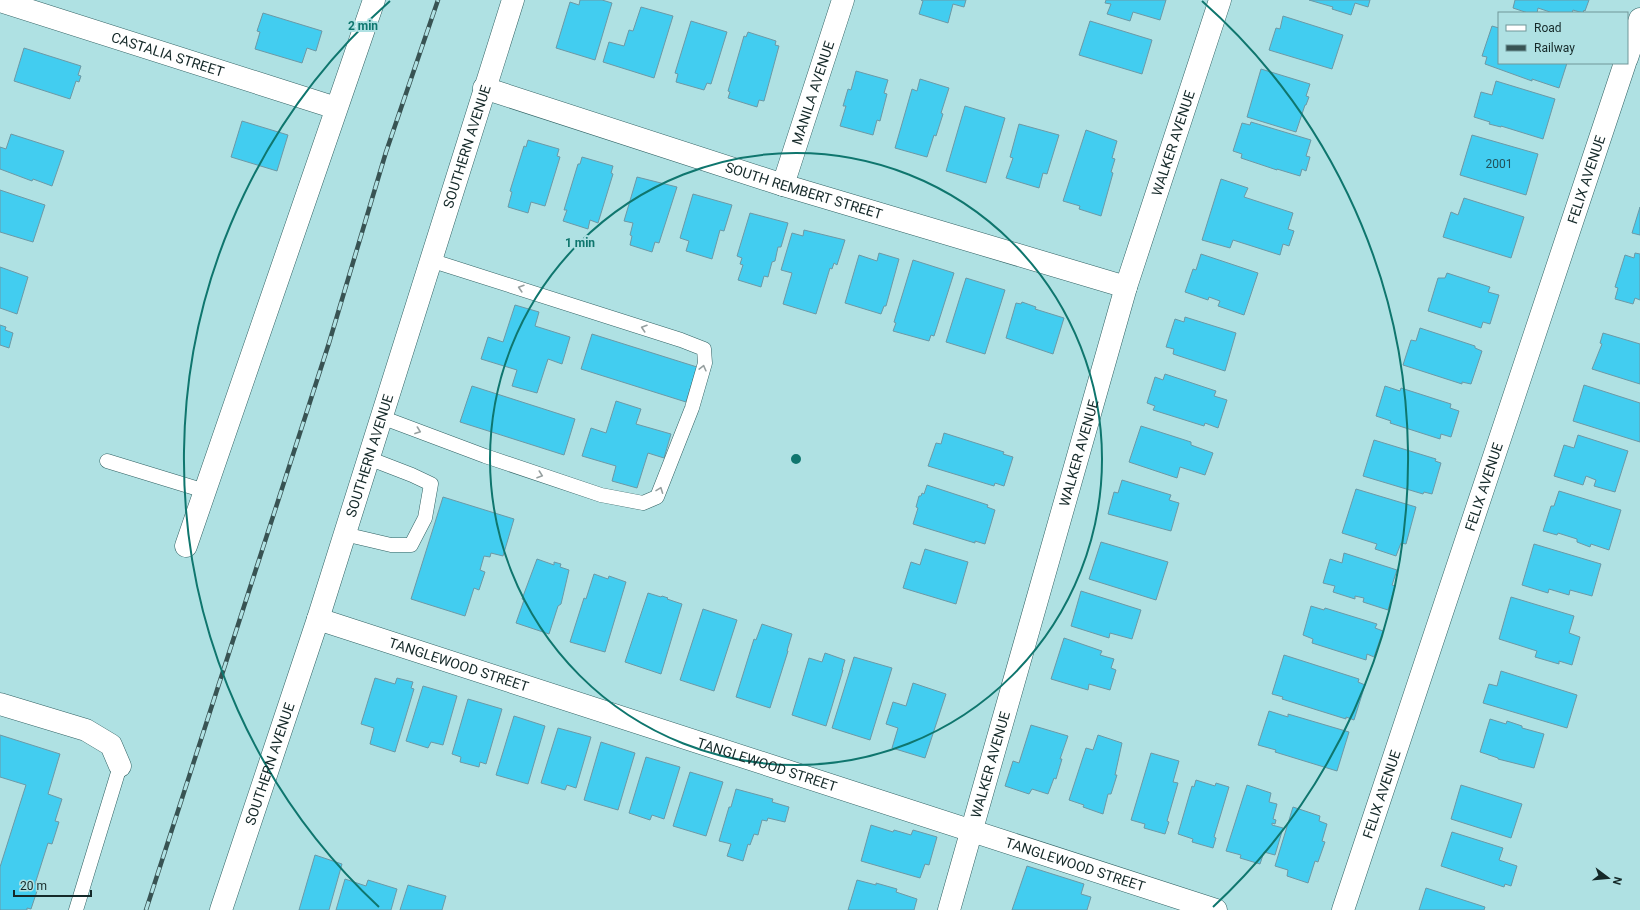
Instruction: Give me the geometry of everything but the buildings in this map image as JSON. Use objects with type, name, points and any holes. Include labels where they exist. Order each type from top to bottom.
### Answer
[{"type":"street","points":[[186,546],[374,0]]},
{"type":"street","name":"SOUTHERN AVENUE","points":[[221,910],[318,619],[484,88],[513,0]]},
{"type":"street","name":"MANILA AVENUE","points":[[783,185],[843,0]]},
{"type":"street","name":"WALKER AVENUE","points":[[949,910],[1126,287],[1220,0]]},
{"type":"street","name":"CASTALIA STREET","points":[[0,1],[336,108]]},
{"type":"street","points":[[1628,55],[1640,19]]},
{"type":"street","name":"FELIX AVENUE","points":[[1343,910],[1625,64]]},
{"type":"street","name":"SOUTH REMBERT STREET","points":[[484,88],[783,185],[1126,287]]},
{"type":"street","name":"TANGLEWOOD STREET","points":[[318,619],[1216,910]]},
{"type":"street","points":[[0,704],[86,730],[111,745],[120,766]]},
{"type":"lane","points":[[381,417],[486,456],[601,496],[643,503],[657,497],[692,408],[705,363],[704,349],[681,340],[430,260]]},
{"type":"lane","points":[[344,534],[391,545],[411,546],[425,518],[431,484],[368,458]]},
{"type":"lane","points":[[107,460],[204,491]]},
{"type":"lane","points":[[76,910],[120,766]]},
{"type":"railway","points":[[146,910],[329,343],[386,152],[438,0]]}]
